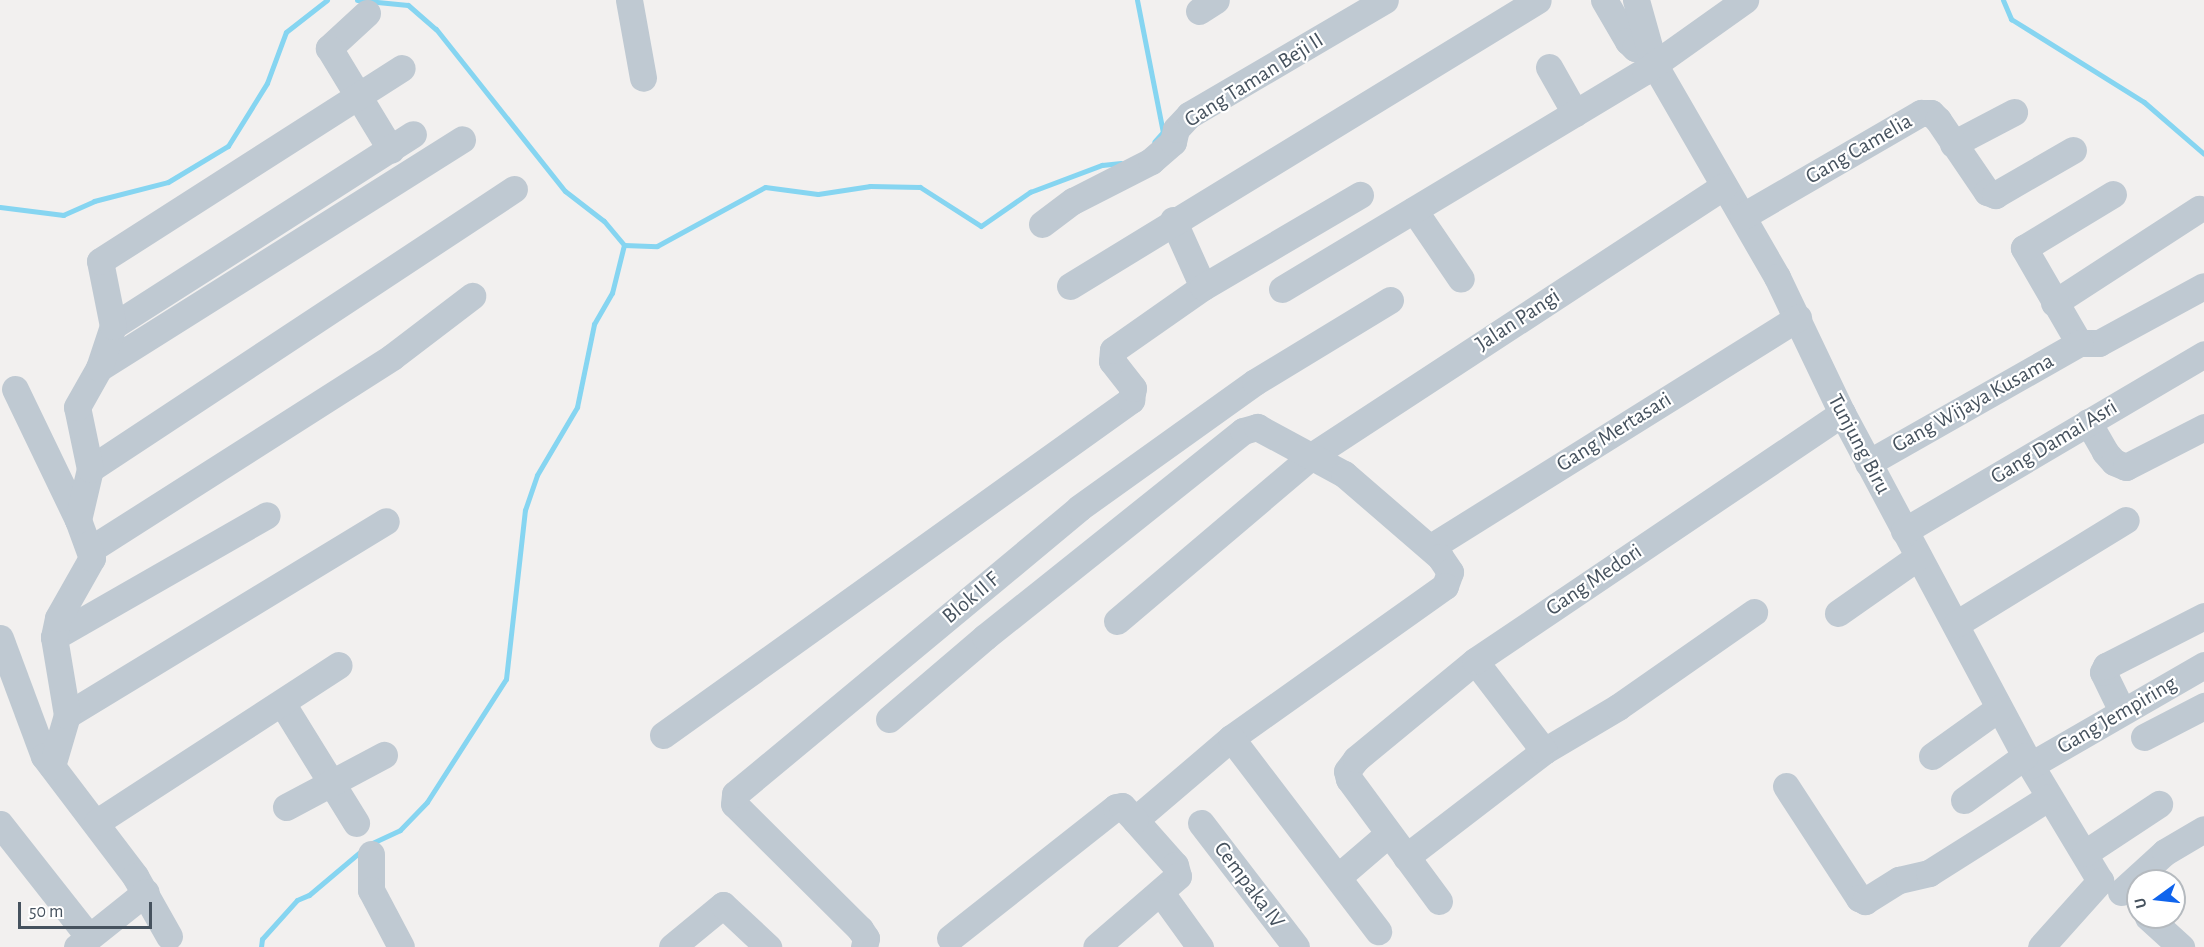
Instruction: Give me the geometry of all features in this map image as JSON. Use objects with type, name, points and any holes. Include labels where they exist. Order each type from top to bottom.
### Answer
[{"type":"street","points":[[629,0],[643,78]]},
{"type":"street","name":"Gang Taman Beji II","points":[[1042,224],[1073,201],[1150,161],[1173,142],[1176,129],[1189,115],[1385,0]]},
{"type":"street","points":[[1070,286],[1173,220],[1538,0]]},
{"type":"street","points":[[1604,0],[1628,41],[1635,48],[1652,57]]},
{"type":"street","name":"Tunjung Biru","points":[[1636,0],[1652,57],[1798,318],[1842,413],[1999,708],[2049,797],[2085,853],[2120,893]]},
{"type":"street","points":[[1282,289],[1575,113],[1652,57],[1745,0]]},
{"type":"street","points":[[367,13],[329,45],[357,97],[391,150]]},
{"type":"street","points":[[1549,67],[1575,113]]},
{"type":"street","points":[[78,520],[90,469],[77,407],[99,368],[113,326],[99,270],[105,256],[402,68]]},
{"type":"street","points":[[1953,144],[2014,112]]},
{"type":"street","name":"Gang Camelia","points":[[1743,216],[1921,113],[1931,113],[1987,192],[1995,195],[2073,150]]},
{"type":"street","points":[[113,326],[413,134]]},
{"type":"street","points":[[99,368],[462,139]]},
{"type":"street","name":"Jalan Pangi","points":[[1117,621],[1313,455],[1724,186]]},
{"type":"street","points":[[90,469],[514,189]]},
{"type":"street","points":[[2113,194],[2024,248],[2079,343],[2099,343],[2204,286]]},
{"type":"street","points":[[663,735],[1131,400],[1133,388],[1112,361],[1113,350],[1203,287],[1360,195]]},
{"type":"street","points":[[2054,303],[2199,209]]},
{"type":"street","points":[[1414,210],[1461,279]]},
{"type":"street","points":[[1173,220],[1203,287]]},
{"type":"street","points":[[91,549],[373,370],[472,296]]},
{"type":"street","name":"Blok II F","points":[[864,947],[866,938],[860,929],[734,804],[735,794],[1079,508],[1255,382],[1390,300]]},
{"type":"street","name":"Gang Mertasari","points":[[1431,548],[1798,318]]},
{"type":"street","name":"Gang Wijaya Kusama","points":[[1868,463],[2079,343]]},
{"type":"street","name":"Gang Damai Asri","points":[[1904,531],[2204,354]]},
{"type":"street","points":[[15,389],[78,520],[91,549],[92,558],[58,618],[54,637],[67,715],[52,766]]},
{"type":"street","name":"Gang Medori","points":[[1388,834],[1348,779],[1347,771],[1356,759],[1475,661],[1842,413]]},
{"type":"street","points":[[2088,422],[2105,452],[2114,462],[2126,467],[2204,427]]},
{"type":"street","points":[[889,719],[985,637],[1243,431],[1257,427],[1313,455],[1370,494],[1431,548],[1450,572],[1445,586],[1231,738],[1135,820]]},
{"type":"street","points":[[54,637],[267,515]]},
{"type":"street","points":[[1956,624],[2126,520]]},
{"type":"street","points":[[67,715],[386,521]]},
{"type":"street","points":[[1838,613],[1918,557]]},
{"type":"street","points":[[1406,857],[1544,751],[1618,707],[1754,612]]},
{"type":"street","points":[[2122,711],[2103,672],[2106,666],[2204,616]]},
{"type":"street","points":[[0,638],[39,747],[97,822],[146,892],[169,936]]},
{"type":"street","points":[[1475,661],[1544,751]]},
{"type":"street","points":[[97,822],[339,665]]},
{"type":"street","name":"Gang Jempiring","points":[[1964,800],[2028,761],[2204,665]]},
{"type":"street","points":[[282,703],[356,824]]},
{"type":"street","points":[[2144,737],[2204,706]]},
{"type":"street","points":[[1932,756],[1999,708]]},
{"type":"street","points":[[1231,738],[1378,931]]},
{"type":"street","points":[[286,807],[384,755]]},
{"type":"street","points":[[1786,786],[1862,901],[1899,880],[1929,873],[2049,797]]},
{"type":"street","points":[[2085,853],[2159,804]]},
{"type":"street","points":[[950,938],[1116,807],[1122,806],[1178,870],[1175,880],[1096,947]]},
{"type":"street","name":"Cempaka IV","points":[[1201,823],[1296,947]]},
{"type":"street","points":[[0,824],[83,942],[146,892]]},
{"type":"street","points":[[2041,947],[2120,893],[2170,848],[2204,829]]},
{"type":"street","points":[[1338,877],[1388,834],[1439,901]]},
{"type":"street","points":[[371,854],[371,890],[401,947]]},
{"type":"street","points":[[1161,893],[1200,947]]},
{"type":"street","points":[[672,947],[723,905],[768,947]]},
{"type":"street","points":[[2161,929],[2181,947]]},
{"type":"waterway","points":[[0,207],[63,215],[94,201],[168,182],[228,146],[267,83],[286,32],[327,0]]},
{"type":"waterway","points":[[357,0],[408,5],[436,29],[565,191],[604,221],[624,245],[657,246],[765,187],[818,194],[870,186],[920,187],[981,226],[1030,192],[1102,165],[1121,163]]},
{"type":"waterway","points":[[1137,0],[1163,132],[1154,142]]},
{"type":"waterway","points":[[2003,0],[2011,19],[2144,102],[2204,154]]},
{"type":"waterway","points":[[368,845],[400,830],[427,802],[506,679],[525,510],[537,475],[577,407],[594,324],[612,293],[624,245]]},
{"type":"waterway","points":[[261,947],[262,939],[297,900],[309,895],[361,851]]}]
